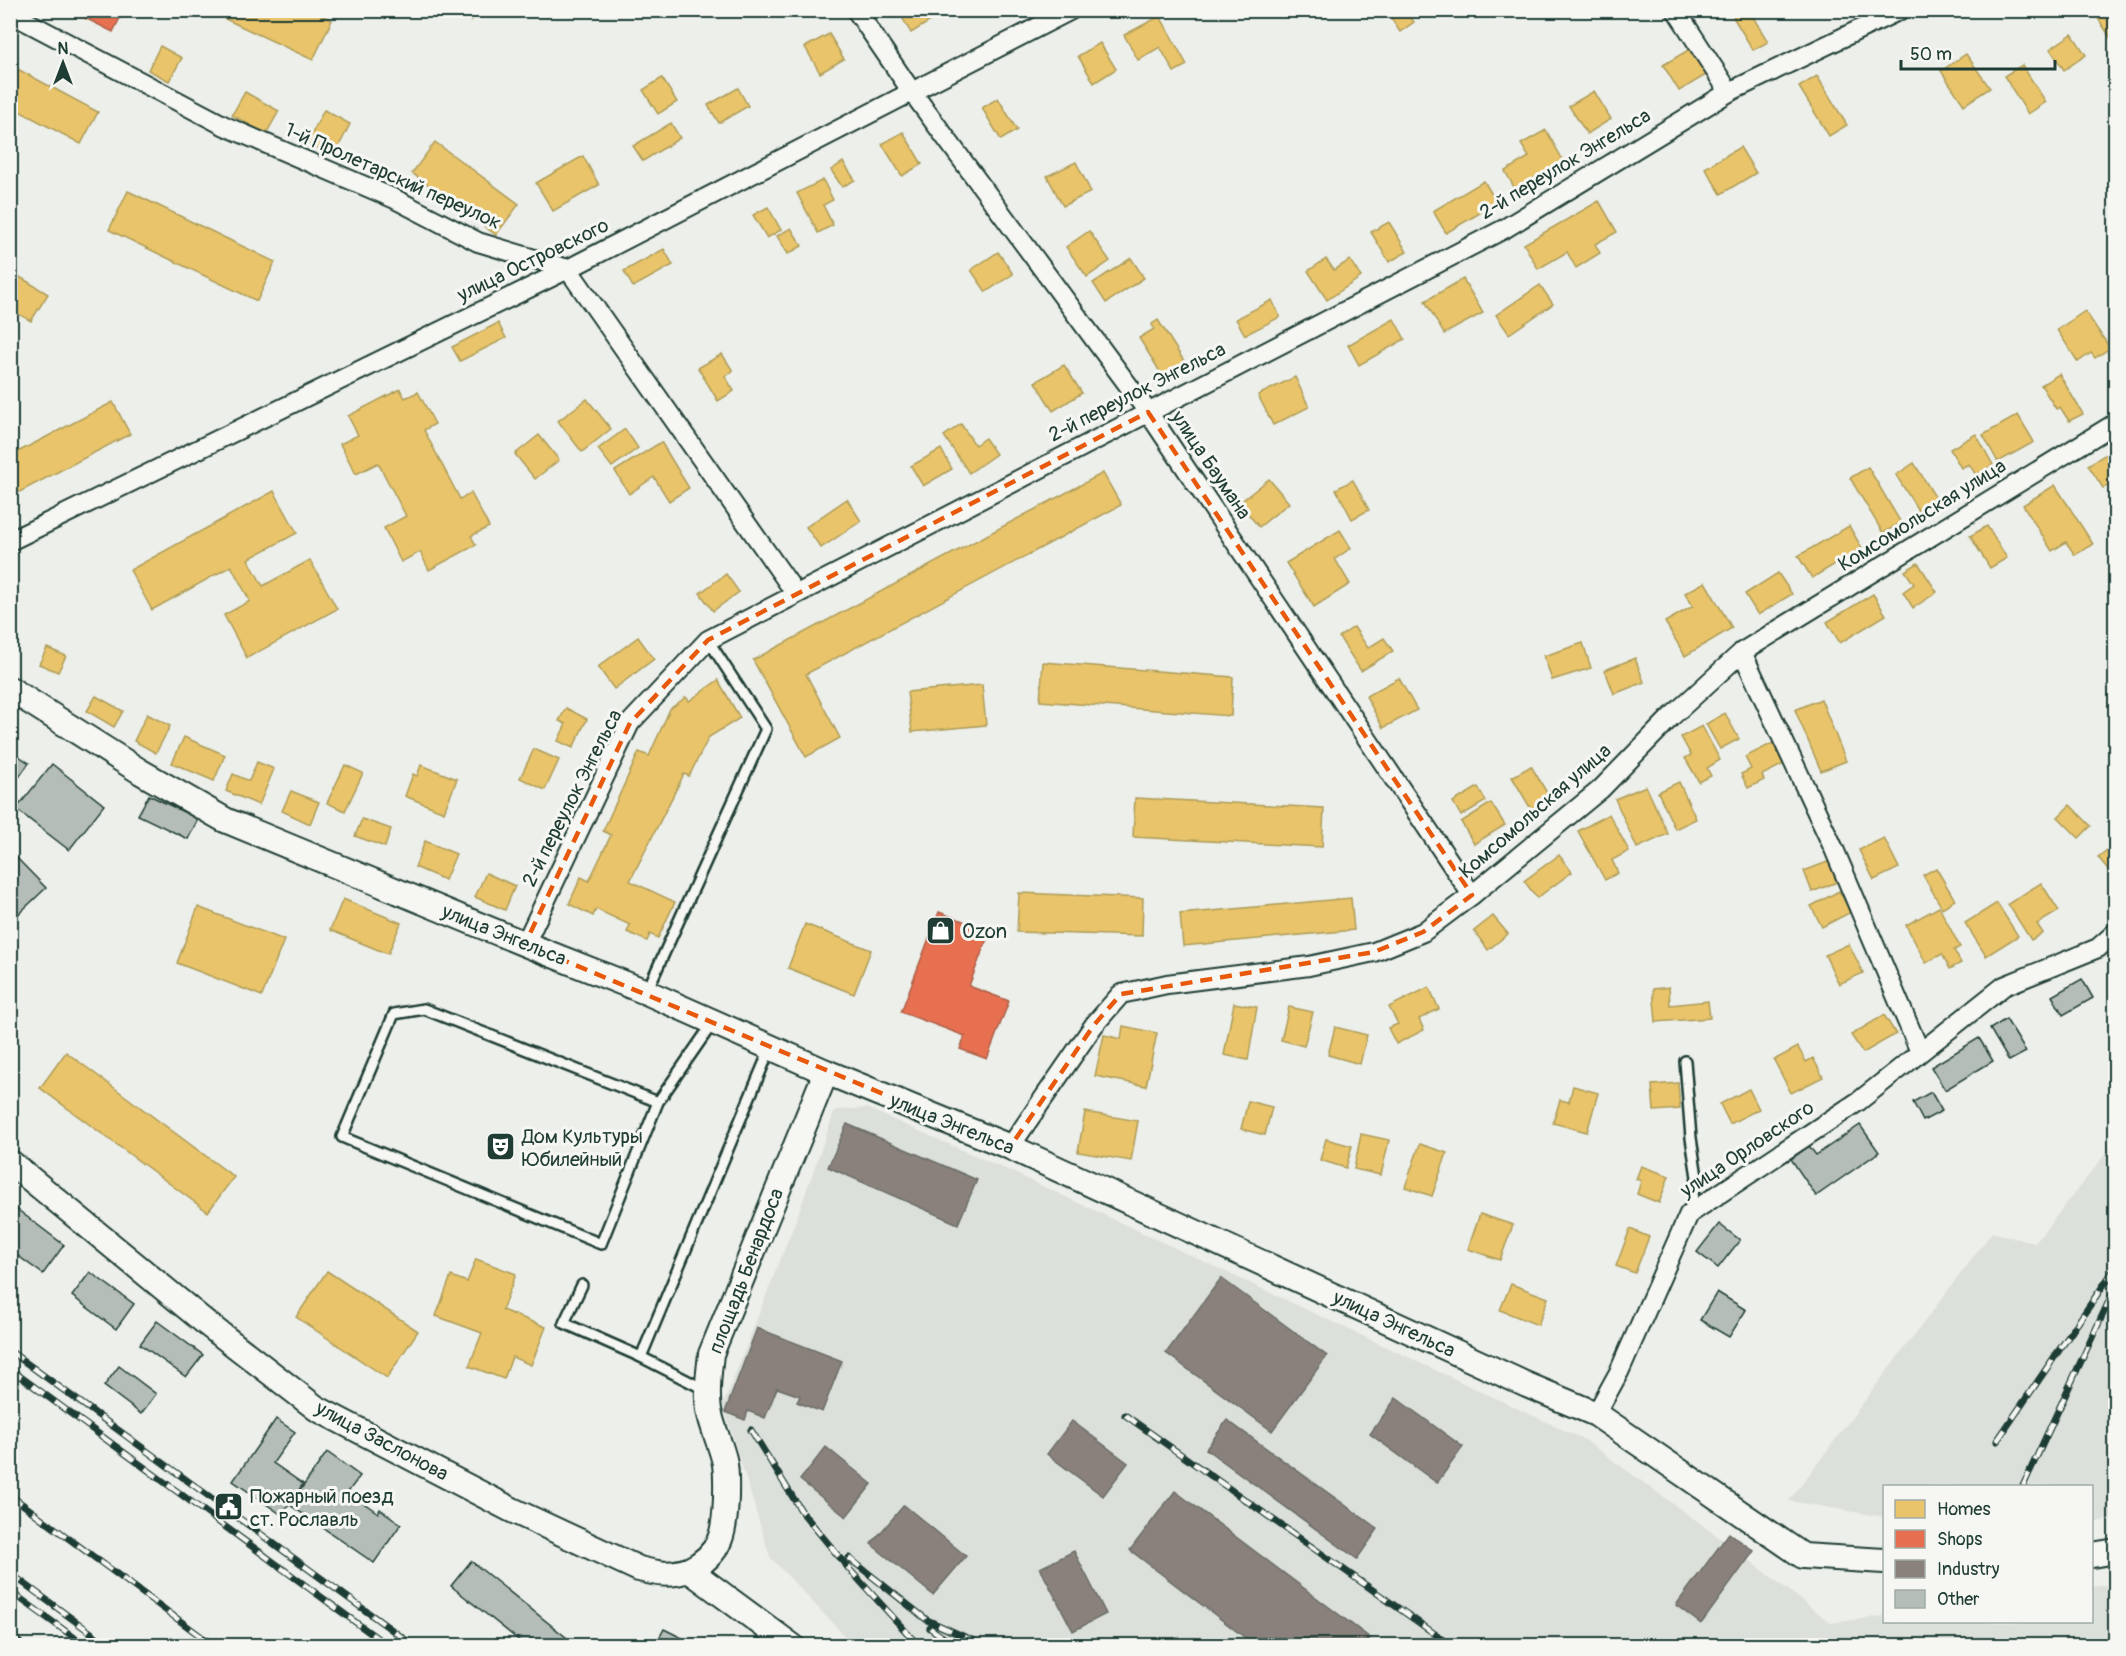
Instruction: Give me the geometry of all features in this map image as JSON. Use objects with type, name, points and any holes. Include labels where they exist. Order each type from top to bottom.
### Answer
[{"type":"street","name":"улица Баумана","points":[[856,10],[912,92],[1148,412],[1472,895]]},
{"type":"street","name":"улица Островского","points":[[10,541],[568,268],[1071,10]]},
{"type":"street","points":[[1676,10],[1729,92]]},
{"type":"street","name":"2-й переулок Энгельса","points":[[525,944],[630,723],[708,640],[1504,229],[1729,92],[1900,10]]},
{"type":"street","name":"1-й Пролетарский переулок","points":[[10,13],[225,126],[394,199],[478,242],[568,268]]},
{"type":"street","points":[[568,268],[796,594]]},
{"type":"street","name":"Комсомольская улица","points":[[1011,1147],[1094,1025],[1121,994],[1167,984],[1309,966],[1374,952],[1423,932],[1472,895],[1601,789],[1670,718],[1742,652],[2115,423]]},
{"type":"street","points":[[1742,652],[1834,849],[1920,1052]]},
{"type":"street","name":"улица Энгельса","points":[[10,689],[141,772],[225,820],[646,992],[826,1072],[1011,1147],[1527,1385],[1596,1414],[1803,1556],[1883,1561]]},
{"type":"street","name":"улица Орловского","points":[[1596,1414],[1619,1372],[1689,1214],[1859,1101],[2004,986],[2098,948],[2115,932]]},
{"type":"street","name":"площадь Бенардоса","points":[[689,1570],[702,1564],[713,1554],[721,1539],[725,1524],[724,1461],[709,1410],[711,1354],[718,1332],[826,1072]]},
{"type":"street","name":"улица Заслонова","points":[[10,1162],[206,1323],[316,1408],[512,1510],[639,1569],[673,1575],[689,1570]]},
{"type":"street","points":[[2093,1555],[2115,1551]]},
{"type":"street","points":[[689,1570],[792,1646]]},
{"type":"lane","points":[[646,992],[766,729],[708,640]]},
{"type":"lane","points":[[658,1102],[424,1009],[394,1014],[342,1137],[601,1244],[658,1102],[714,1022]]},
{"type":"lane","points":[[641,1357],[771,1047]]},
{"type":"lane","points":[[1685,1061],[1697,1177],[1689,1214]]},
{"type":"lane","points":[[582,1285],[564,1323],[641,1357],[708,1391]]},
{"type":"lane","points":[[10,1639],[18,1646]]},
{"type":"highlighted area","points":[[1148,412],[1472,895],[1423,932],[1374,952],[1121,994],[1094,1025],[1010,1147],[525,944],[630,723],[708,640]]},
{"type":"shaded area","points":[[867,1108],[1021,1176],[1585,1440],[1731,1546],[1831,1623],[1883,1616],[1883,1623],[2093,1623],[2093,1587],[2115,1584],[2115,1645],[853,1645],[770,1557],[723,1405],[797,1217],[835,1110]]},
{"type":"shaded area","points":[[2115,1142],[2115,1518],[2093,1523],[2093,1485],[1883,1485],[1883,1517],[1789,1501],[1992,1232],[2035,1243]]},
{"type":"building: Homes","points":[[206,10],[311,10],[332,20],[313,60]]},
{"type":"building: Homes","points":[[458,10],[479,10],[471,21]]},
{"type":"building: Homes","points":[[898,10],[940,10],[942,14],[911,33]]},
{"type":"building: Homes","points":[[1386,10],[1406,10],[1414,22],[1400,32]]},
{"type":"building: Homes","points":[[1744,10],[1749,10],[1768,42],[1753,50],[1733,17]]},
{"type":"building: Homes","points":[[2106,10],[2116,10],[2116,38],[2112,40],[2097,17]]},
{"type":"building: Homes","points":[[1160,16],[1187,65],[1174,72],[1160,47],[1138,60],[1124,35]]},
{"type":"building: Homes","points":[[829,34],[844,59],[820,73],[805,47]]},
{"type":"building: Homes","points":[[2072,34],[2086,55],[2064,70],[2050,49]]},
{"type":"building: Homes","points":[[1100,43],[1116,69],[1094,83],[1078,56]]},
{"type":"building: Homes","points":[[160,46],[182,58],[169,81],[148,70]]},
{"type":"building: Homes","points":[[1690,49],[1706,75],[1679,91],[1663,65]]},
{"type":"building: Homes","points":[[1966,54],[1990,88],[1964,105],[1941,71]]},
{"type":"building: Homes","points":[[10,65],[98,112],[81,144],[10,106]]},
{"type":"building: Homes","points":[[2022,65],[2046,102],[2028,114],[2004,76]]},
{"type":"building: Homes","points":[[1817,76],[1847,125],[1829,136],[1799,87]]},
{"type":"building: Homes","points":[[662,78],[677,102],[658,114],[643,90]]},
{"type":"building: Homes","points":[[738,88],[748,106],[719,123],[708,105]]},
{"type":"building: Homes","points":[[1594,91],[1611,119],[1587,134],[1569,106]]},
{"type":"building: Homes","points":[[245,92],[279,111],[266,134],[232,115]]},
{"type":"building: Homes","points":[[998,98],[1017,130],[1001,140],[982,108]]},
{"type":"building: Homes","points":[[324,110],[350,124],[334,156],[307,143]]},
{"type":"building: Homes","points":[[671,123],[680,138],[643,161],[633,146]]},
{"type":"building: Homes","points":[[1546,130],[1564,162],[1515,189],[1505,171],[1529,157],[1521,144]]},
{"type":"building: Homes","points":[[903,132],[922,164],[902,176],[882,144]]},
{"type":"building: Homes","points":[[435,142],[519,204],[496,235],[412,173]]},
{"type":"building: Homes","points":[[1740,147],[1756,173],[1721,194],[1705,168]]},
{"type":"building: Homes","points":[[583,156],[599,185],[553,211],[536,183]]},
{"type":"building: Homes","points":[[843,162],[855,180],[842,187],[831,170]]},
{"type":"building: Homes","points":[[1076,162],[1091,192],[1063,206],[1047,176]]},
{"type":"building: Homes","points":[[823,180],[833,200],[823,205],[833,225],[818,233],[797,193]]},
{"type":"building: Homes","points":[[1484,181],[1497,203],[1446,233],[1433,211]]},
{"type":"building: Homes","points":[[128,191],[275,262],[257,301],[109,230]]},
{"type":"building: Homes","points":[[1599,201],[1617,232],[1595,244],[1600,253],[1576,268],[1567,252],[1538,269],[1524,244]]},
{"type":"building: Homes","points":[[768,207],[781,230],[767,238],[753,215]]},
{"type":"building: Homes","points":[[1389,222],[1407,252],[1389,262],[1371,232]]},
{"type":"building: Homes","points":[[791,228],[802,246],[788,254],[777,236]]},
{"type":"building: Homes","points":[[1089,231],[1110,261],[1087,277],[1066,247]]},
{"type":"building: Homes","points":[[664,249],[673,265],[633,287],[624,271]]},
{"type":"building: Homes","points":[[998,252],[1013,274],[986,292],[971,270]]},
{"type":"building: Homes","points":[[1131,258],[1144,278],[1106,303],[1093,283]]},
{"type":"building: Homes","points":[[1326,259],[1334,270],[1350,260],[1361,277],[1327,300],[1308,271]]},
{"type":"building: Homes","points":[[10,271],[48,294],[31,321],[15,312],[10,318]]},
{"type":"building: Homes","points":[[1463,279],[1483,313],[1444,334],[1425,301]]},
{"type":"building: Homes","points":[[1540,285],[1553,304],[1509,334],[1496,315]]},
{"type":"building: Homes","points":[[1272,300],[1280,317],[1245,335],[1236,319]]},
{"type":"building: Homes","points":[[2085,311],[2110,348],[2095,358],[2091,353],[2078,362],[2057,330]]},
{"type":"building: Homes","points":[[1394,319],[1405,339],[1359,365],[1348,345]]},
{"type":"building: Homes","points":[[1158,320],[1189,369],[1167,383],[1139,338],[1154,329],[1152,324]]},
{"type":"building: Homes","points":[[498,323],[506,338],[460,361],[452,347]]},
{"type":"building: Homes","points":[[722,354],[733,371],[725,376],[734,391],[718,401],[698,368]]},
{"type":"building: Homes","points":[[1064,365],[1082,393],[1053,411],[1035,382]]},
{"type":"building: Homes","points":[[2059,374],[2083,414],[2069,421],[2060,407],[2056,409],[2041,385]]},
{"type":"building: Homes","points":[[1295,377],[1309,407],[1273,425],[1258,395]]},
{"type":"building: Homes","points":[[400,389],[405,398],[418,392],[435,424],[424,430],[460,499],[471,493],[489,527],[471,536],[476,545],[429,570],[420,552],[401,562],[384,528],[406,516],[378,463],[356,474],[340,444],[358,435],[348,416]]},
{"type":"building: Homes","points":[[587,399],[611,429],[582,452],[558,421]]},
{"type":"building: Homes","points":[[113,402],[130,434],[10,497],[10,456]]},
{"type":"building: Homes","points":[[2018,415],[2034,442],[1998,462],[1983,435]]},
{"type":"building: Homes","points":[[961,424],[975,445],[985,438],[996,454],[969,473],[944,436]]},
{"type":"building: Homes","points":[[625,429],[638,448],[612,467],[598,449]]},
{"type":"building: Homes","points":[[1976,434],[1993,465],[1976,475],[1969,464],[1961,468],[1950,449]]},
{"type":"building: Homes","points":[[539,435],[559,460],[535,479],[515,454]]},
{"type":"building: Homes","points":[[661,442],[689,488],[669,501],[654,477],[629,494],[615,471]]},
{"type":"building: Homes","points":[[2116,448],[2116,481],[2103,488],[2088,465]]},
{"type":"building: Homes","points":[[941,449],[952,469],[923,486],[911,466]]},
{"type":"building: Homes","points":[[1914,463],[1937,500],[1919,512],[1896,475]]},
{"type":"building: Homes","points":[[1868,467],[1901,523],[1883,533],[1850,478]]},
{"type":"building: Homes","points":[[1103,473],[1121,505],[806,674],[840,738],[806,757],[753,660]]},
{"type":"building: Homes","points":[[1269,479],[1289,503],[1259,527],[1239,503]]},
{"type":"building: Homes","points":[[1353,480],[1369,510],[1352,519],[1336,489]]},
{"type":"building: Homes","points":[[2055,485],[2093,544],[2075,555],[2066,542],[2052,551],[2023,505]]},
{"type":"building: Homes","points":[[274,491],[297,533],[248,559],[263,586],[310,560],[337,609],[247,658],[224,615],[250,601],[231,566],[152,610],[130,570]]},
{"type":"building: Homes","points":[[847,499],[861,521],[821,548],[806,527]]},
{"type":"building: Homes","points":[[1849,526],[1862,548],[1812,578],[1798,556]]},
{"type":"building: Homes","points":[[1987,526],[2007,558],[1990,568],[1970,536]]},
{"type":"building: Homes","points":[[1340,530],[1351,548],[1335,559],[1350,584],[1314,607],[1286,563]]},
{"type":"building: Homes","points":[[1918,563],[1937,592],[1913,608],[1903,592],[1914,584],[1905,571]]},
{"type":"building: Homes","points":[[1778,573],[1792,594],[1758,615],[1745,594]]},
{"type":"building: Homes","points":[[726,574],[739,592],[713,611],[700,593]]},
{"type":"building: Homes","points":[[1705,582],[1732,628],[1685,656],[1665,622],[1693,606],[1685,593]]},
{"type":"building: Homes","points":[[1873,594],[1886,615],[1840,643],[1827,622]]},
{"type":"building: Homes","points":[[1354,627],[1368,648],[1384,638],[1393,651],[1361,671],[1339,637]]},
{"type":"building: Homes","points":[[638,637],[654,659],[614,689],[598,667]]},
{"type":"building: Homes","points":[[1583,643],[1591,668],[1552,680],[1544,656]]},
{"type":"building: Homes","points":[[47,648],[66,656],[58,672],[39,664]]},
{"type":"building: Homes","points":[[1635,658],[1644,682],[1614,694],[1605,670]]},
{"type":"building: Homes","points":[[1043,662],[1233,677],[1231,716],[1040,701]]},
{"type":"building: Homes","points":[[1399,678],[1417,710],[1383,728],[1366,696]]},
{"type":"building: Homes","points":[[718,680],[740,718],[709,737],[689,776],[684,774],[630,881],[675,902],[658,938],[650,934],[647,941],[627,932],[630,925],[596,909],[593,916],[569,904],[581,877],[589,881],[611,835],[603,831],[639,752],[649,756],[670,709],[686,697],[689,701]]},
{"type":"building: Homes","points":[[982,685],[986,725],[912,732],[907,692]]},
{"type":"building: Homes","points":[[96,696],[123,711],[114,727],[87,711]]},
{"type":"building: Homes","points":[[1821,699],[1846,761],[1821,771],[1795,710]]},
{"type":"building: Homes","points":[[566,708],[587,719],[573,748],[558,741],[566,724],[559,721]]},
{"type":"building: Homes","points":[[1725,713],[1739,739],[1720,749],[1706,724]]},
{"type":"building: Homes","points":[[147,714],[170,726],[156,753],[134,741]]},
{"type":"building: Homes","points":[[1702,726],[1720,760],[1707,768],[1711,776],[1699,782],[1685,758],[1691,755],[1681,737]]},
{"type":"building: Homes","points":[[184,737],[225,755],[214,781],[172,763]]},
{"type":"building: Homes","points":[[1773,743],[1784,764],[1762,775],[1764,780],[1748,788],[1741,774],[1751,769],[1745,757]]},
{"type":"building: Homes","points":[[534,749],[559,760],[545,790],[520,778]]},
{"type":"building: Homes","points":[[257,762],[274,769],[259,805],[226,791],[233,774],[249,781]]},
{"type":"building: Homes","points":[[345,765],[363,773],[345,811],[327,803]]},
{"type":"building: Homes","points":[[421,765],[457,779],[444,812],[405,796],[413,774],[417,776]]},
{"type":"building: Homes","points":[[1531,766],[1550,798],[1531,809],[1512,777]]},
{"type":"building: Homes","points":[[1679,782],[1696,819],[1675,829],[1658,792]]},
{"type":"building: Homes","points":[[1646,786],[1668,834],[1637,848],[1615,799]]},
{"type":"building: Homes","points":[[1478,787],[1486,801],[1461,816],[1453,802]]},
{"type":"building: Homes","points":[[291,791],[319,802],[310,824],[282,811]]},
{"type":"building: Homes","points":[[1135,798],[1324,808],[1322,847],[1133,837]]},
{"type":"building: Homes","points":[[1491,803],[1505,825],[1474,844],[1461,822]]},
{"type":"building: Homes","points":[[2070,805],[2091,826],[2079,838],[2058,817]]},
{"type":"building: Homes","points":[[1609,814],[1629,851],[1612,860],[1618,873],[1605,880],[1578,831]]},
{"type":"building: Homes","points":[[362,819],[391,829],[385,847],[355,836]]},
{"type":"building: Homes","points":[[1884,838],[1899,868],[1874,880],[1859,850]]},
{"type":"building: Homes","points":[[425,841],[456,854],[445,880],[415,867]]},
{"type":"building: Homes","points":[[2116,843],[2116,870],[2111,873],[2098,857]]},
{"type":"building: Homes","points":[[1559,855],[1572,872],[1537,898],[1524,881]]},
{"type":"building: Homes","points":[[1830,861],[1837,882],[1812,892],[1804,871]]},
{"type":"building: Homes","points":[[1936,868],[1955,900],[1942,908],[1923,875]]},
{"type":"building: Homes","points":[[486,873],[515,886],[505,910],[475,897]]},
{"type":"building: Homes","points":[[2041,883],[2059,911],[2037,924],[2043,933],[2031,940],[2008,904]]},
{"type":"building: Homes","points":[[1839,891],[1851,912],[1822,927],[1811,906]]},
{"type":"building: Homes","points":[[1019,893],[1143,898],[1142,936],[1017,932]]},
{"type":"building: Homes","points":[[1351,898],[1354,930],[1183,946],[1180,914]]},
{"type":"building: Homes","points":[[343,899],[401,923],[388,954],[330,930]]},
{"type":"building: Homes","points":[[1997,903],[2018,936],[1986,956],[1965,923]]},
{"type":"building: Homes","points":[[198,907],[284,940],[262,996],[177,963]]},
{"type":"building: Homes","points":[[1939,907],[1960,947],[1954,950],[1961,963],[1950,969],[1942,954],[1926,963],[1906,925]]},
{"type":"building: Homes","points":[[1493,916],[1508,934],[1488,950],[1474,931]]},
{"type":"building: Homes","points":[[805,924],[871,950],[854,994],[788,968]]},
{"type":"building: Homes","points":[[1849,944],[1863,973],[1839,984],[1825,955]]},
{"type":"building: Homes","points":[[1429,987],[1439,1009],[1419,1019],[1424,1030],[1396,1044],[1388,1028],[1398,1024],[1389,1007]]},
{"type":"building: Homes","points":[[1669,987],[1670,1005],[1708,1001],[1710,1018],[1656,1022],[1653,989]]},
{"type":"building: Homes","points":[[1234,1003],[1257,1007],[1248,1060],[1224,1055]]},
{"type":"building: Homes","points":[[1289,1007],[1313,1012],[1304,1046],[1281,1040]]},
{"type":"building: Homes","points":[[1884,1015],[1896,1034],[1863,1053],[1851,1035]]},
{"type":"building: Homes","points":[[1123,1026],[1157,1033],[1146,1086],[1095,1076],[1104,1035],[1121,1039]]},
{"type":"building: Homes","points":[[1335,1027],[1367,1035],[1360,1064],[1328,1055]]},
{"type":"building: Homes","points":[[1798,1047],[1806,1062],[1813,1058],[1823,1077],[1791,1093],[1774,1060]]},
{"type":"building: Homes","points":[[66,1052],[234,1177],[208,1212],[40,1088]]},
{"type":"building: Homes","points":[[1678,1083],[1680,1109],[1654,1111],[1652,1085]]},
{"type":"building: Homes","points":[[1573,1086],[1598,1093],[1587,1132],[1553,1123],[1560,1100],[1569,1102]]},
{"type":"building: Homes","points":[[1749,1089],[1759,1109],[1730,1124],[1720,1104]]},
{"type":"building: Homes","points":[[1248,1101],[1272,1107],[1265,1135],[1241,1129]]},
{"type":"building: Homes","points":[[1085,1112],[1138,1121],[1131,1161],[1078,1152]]},
{"type":"building: Homes","points":[[1361,1134],[1389,1140],[1381,1175],[1354,1169]]},
{"type":"building: Homes","points":[[1326,1139],[1352,1146],[1346,1168],[1320,1160]]},
{"type":"building: Homes","points":[[1420,1144],[1447,1153],[1432,1196],[1405,1187]]},
{"type":"building: Homes","points":[[1641,1166],[1669,1176],[1659,1203],[1637,1194],[1641,1181],[1636,1179]]},
{"type":"building: Homes","points":[[1480,1214],[1513,1225],[1500,1260],[1468,1249]]},
{"type":"building: Homes","points":[[1630,1229],[1649,1237],[1635,1273],[1616,1266]]},
{"type":"building: Homes","points":[[476,1259],[516,1274],[502,1310],[546,1327],[531,1365],[512,1357],[504,1379],[469,1366],[482,1333],[436,1316],[451,1276],[467,1282]]},
{"type":"building: Homes","points":[[327,1271],[418,1331],[387,1378],[296,1317]]},
{"type":"building: Homes","points":[[1511,1284],[1548,1298],[1538,1325],[1500,1310]]},
{"type":"building: Shops","points":[[69,10],[124,10],[113,32]]},
{"type":"building: Shops","points":[[939,912],[990,931],[969,986],[1009,1001],[987,1059],[960,1049],[965,1036],[901,1012]]},
{"type":"building: Industry","points":[[847,1124],[977,1180],[958,1224],[828,1167]]},
{"type":"building: Industry","points":[[1221,1278],[1327,1356],[1272,1431],[1166,1353]]},
{"type":"building: Industry","points":[[757,1328],[842,1361],[822,1412],[797,1402],[800,1396],[777,1388],[765,1418],[748,1411],[745,1420],[725,1412]]},
{"type":"building: Industry","points":[[1396,1398],[1463,1447],[1437,1483],[1370,1434]]},
{"type":"building: Industry","points":[[1227,1420],[1378,1529],[1357,1559],[1206,1449]]},
{"type":"building: Industry","points":[[1072,1421],[1128,1463],[1103,1496],[1047,1454]]},
{"type":"building: Industry","points":[[826,1447],[872,1484],[846,1517],[800,1480]]},
{"type":"building: Industry","points":[[1175,1491],[1370,1638],[1364,1646],[1256,1646],[1130,1550]]},
{"type":"building: Industry","points":[[904,1505],[966,1556],[933,1595],[871,1544]]},
{"type":"building: Industry","points":[[1729,1533],[1754,1551],[1701,1624],[1676,1605]]},
{"type":"building: Industry","points":[[1074,1551],[1106,1614],[1073,1631],[1040,1568]]},
{"type":"building: Other","points":[[10,750],[29,763],[10,790]]},
{"type":"building: Other","points":[[52,764],[104,805],[69,850],[16,809]]},
{"type":"building: Other","points":[[149,795],[198,819],[188,839],[138,815]]},
{"type":"building: Other","points":[[10,851],[46,888],[10,922]]},
{"type":"building: Other","points":[[2082,979],[2093,998],[2063,1015],[2052,996]]},
{"type":"building: Other","points":[[2006,1019],[2026,1052],[2009,1061],[1990,1029]]},
{"type":"building: Other","points":[[1979,1038],[1993,1061],[1945,1090],[1931,1067]]},
{"type":"building: Other","points":[[1931,1092],[1942,1111],[1923,1121],[1913,1102]]},
{"type":"building: Other","points":[[1860,1125],[1879,1152],[1816,1196],[1791,1159],[1809,1146],[1816,1155]]},
{"type":"building: Other","points":[[10,1204],[64,1245],[43,1274],[10,1250]]},
{"type":"building: Other","points":[[1719,1224],[1740,1240],[1718,1268],[1697,1252]]},
{"type":"building: Other","points":[[90,1272],[134,1304],[116,1329],[72,1296]]},
{"type":"building: Other","points":[[1717,1292],[1746,1310],[1729,1337],[1700,1320]]},
{"type":"building: Other","points":[[157,1321],[203,1355],[186,1377],[140,1344]]},
{"type":"building: Other","points":[[119,1366],[156,1394],[141,1414],[104,1386]]},
{"type":"building: Other","points":[[276,1419],[295,1432],[273,1463],[303,1484],[282,1515],[233,1481]]},
{"type":"building: Other","points":[[327,1452],[360,1476],[348,1492],[378,1513],[380,1509],[401,1524],[374,1563],[290,1505]]},
{"type":"building: Other","points":[[471,1561],[577,1646],[526,1646],[451,1586]]},
{"type":"building: Other","points":[[664,1629],[692,1643],[691,1646],[655,1646]]},
{"type":"railway","points":[[1997,1441],[2116,1267]]},
{"type":"railway","points":[[2023,1485],[2116,1286]]},
{"type":"railway","points":[[10,1351],[414,1646]]},
{"type":"railway","points":[[10,1369],[388,1646]]},
{"type":"railway","points":[[1125,1415],[1452,1646]]},
{"type":"railway","points":[[751,1430],[802,1512],[850,1570],[919,1646]]},
{"type":"railway","points":[[10,1495],[214,1646]]},
{"type":"railway","points":[[849,1558],[927,1620],[985,1646]]},
{"type":"railway","points":[[10,1573],[109,1646]]},
{"type":"railway","points":[[10,1591],[86,1646]]},
{"type":"railway","points":[[930,1628],[955,1646]]},
{"type":"place","name":"Ozon","points":[[941,931]]},
{"type":"place","name":"Дом Культуры Юбилейный","points":[[501,1147]]},
{"type":"place","name":"Пожарный поезд ст. Рославль","points":[[229,1507]]}]
